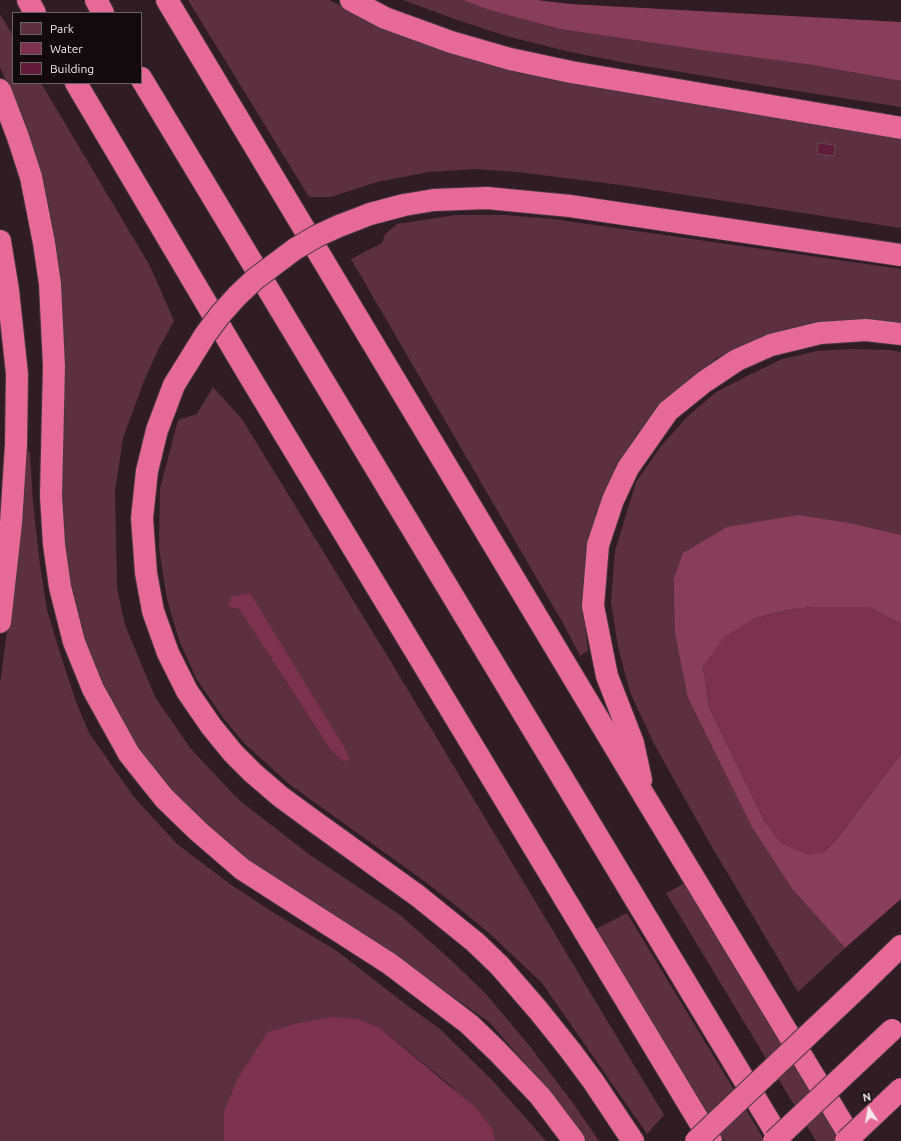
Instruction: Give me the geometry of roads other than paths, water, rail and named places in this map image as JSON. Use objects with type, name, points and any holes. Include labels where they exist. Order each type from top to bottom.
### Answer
[{"type":"highway","points":[[28,0],[34,12]]},
{"type":"highway","points":[[96,0],[102,12]]},
{"type":"highway","points":[[167,0],[644,797],[853,1141]]},
{"type":"highway","points":[[352,0],[392,20],[451,42],[510,59],[571,72],[901,128]]},
{"type":"highway","points":[[142,80],[781,1141]]},
{"type":"highway","points":[[77,84],[247,372],[711,1141]]},
{"type":"highway","points":[[0,90],[31,177],[44,243],[50,284],[54,366],[51,496],[54,544],[60,587],[74,642],[93,689],[129,754],[164,798],[198,831],[242,869],[390,964],[469,1024],[497,1050],[540,1096],[574,1141]]},
{"type":"highway","points":[[633,1141],[593,1081],[570,1050],[499,965],[475,942],[418,896],[281,797],[253,773],[233,753],[211,726],[187,691],[168,653],[153,611],[145,568],[142,518],[147,471],[157,430],[174,385],[205,335],[220,315],[255,279],[295,249],[316,236],[370,214],[404,205],[442,200],[487,198],[570,206],[901,255]]},
{"type":"highway","points":[[0,241],[8,290],[17,374],[16,445],[11,523],[0,622]]},
{"type":"highway","points":[[644,797],[633,743],[607,676],[592,606],[598,545],[613,500],[628,468],[668,412],[704,382],[737,360],[771,346],[820,333],[866,330],[901,334]]},
{"type":"highway","points":[[696,1141],[901,946]]},
{"type":"highway","points":[[774,1141],[896,1026]]},
{"type":"highway","points":[[846,1141],[901,1089]]},
{"type":"water","points":[[250,593],[344,747],[350,760],[343,761],[330,749],[239,609],[228,606],[231,597]]},
{"type":"water","points":[[811,607],[869,607],[901,624],[901,753],[837,839],[823,853],[808,855],[782,844],[764,820],[709,707],[703,666],[725,636],[753,619],[783,611]]},
{"type":"water","points":[[331,1017],[358,1019],[380,1028],[476,1108],[493,1130],[495,1141],[224,1141],[224,1112],[237,1080],[268,1032],[299,1023]]}]
